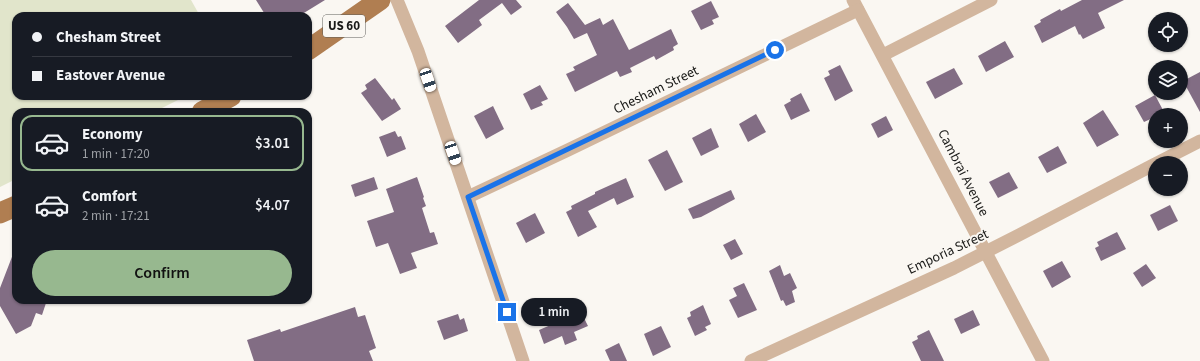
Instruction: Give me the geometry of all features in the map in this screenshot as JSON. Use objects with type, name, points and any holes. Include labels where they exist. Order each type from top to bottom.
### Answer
[{"type":"main road","name":"US 60","points":[[312,47],[380,0]]},
{"type":"main road","points":[[209,108],[224,100]]},
{"type":"main road","points":[[0,213],[12,208]]},
{"type":"street","points":[[397,0],[418,51],[523,361]]},
{"type":"street","points":[[883,55],[991,0]]},
{"type":"street","name":"Chesham Street","points":[[468,197],[575,147],[856,5]]},
{"type":"street","name":"Cambrai Avenue","points":[[856,5],[1043,361]]},
{"type":"street","name":"Emporia Street","points":[[1171,156],[1200,141]]},
{"type":"street","name":"Emporia Street","points":[[751,361],[986,252],[1148,168]]},
{"type":"green space","points":[[0,0],[191,0],[198,12],[12,12],[12,100],[178,100],[162,108],[12,108],[12,181],[0,187]]},
{"type":"building","points":[[256,0],[325,0],[306,12],[264,12]]},
{"type":"building","points":[[479,0],[516,0],[522,7],[511,15],[502,3],[479,20],[482,25],[458,43],[445,26]]},
{"type":"building","points":[[1082,0],[1124,0],[1098,13],[1105,28],[1083,39],[1080,34],[1079,35],[1075,26],[1042,43],[1034,26],[1041,22],[1040,20],[1060,9],[1061,11]]},
{"type":"building","points":[[711,1],[719,17],[712,20],[714,24],[701,30],[691,11]]},
{"type":"building","points":[[568,3],[585,25],[600,18],[603,25],[613,19],[629,50],[671,29],[678,44],[673,47],[674,50],[656,60],[654,56],[630,68],[632,72],[620,77],[617,71],[575,92],[566,74],[575,70],[573,67],[597,55],[587,33],[574,39],[556,12]]},
{"type":"building","points":[[1005,41],[1014,57],[986,72],[978,56]]},
{"type":"building","points":[[840,65],[853,91],[835,101],[824,78],[830,75],[828,71]]},
{"type":"building","points":[[954,68],[963,84],[935,99],[926,82]]},
{"type":"building","points":[[1200,72],[1200,112],[1188,90],[1188,78]]},
{"type":"building","points":[[375,78],[392,100],[394,98],[401,109],[382,121],[361,93],[367,89],[365,85]]},
{"type":"building","points":[[540,85],[548,99],[541,102],[543,105],[531,110],[523,94]]},
{"type":"building","points":[[801,93],[810,111],[791,120],[784,105],[791,101],[790,99]]},
{"type":"building","points":[[1148,99],[1158,100],[1162,108],[1148,108],[1148,120],[1144,122],[1135,106]]},
{"type":"building","points":[[493,106],[504,129],[486,139],[474,116]]},
{"type":"building","points":[[1103,110],[1119,135],[1097,147],[1083,123]]},
{"type":"building","points":[[756,114],[766,132],[748,142],[739,124]]},
{"type":"building","points":[[886,116],[893,130],[878,138],[871,124]]},
{"type":"building","points":[[711,128],[719,147],[701,156],[692,138]]},
{"type":"building","points":[[395,131],[398,137],[401,136],[406,149],[387,157],[379,137]]},
{"type":"building","points":[[1058,146],[1067,163],[1047,173],[1038,157]]},
{"type":"building","points":[[667,150],[683,182],[665,191],[648,160]]},
{"type":"building","points":[[1009,172],[1018,188],[998,198],[989,182]]},
{"type":"building","points":[[374,177],[378,189],[355,197],[351,185]]},
{"type":"building","points":[[417,177],[426,206],[422,208],[430,233],[434,232],[438,244],[411,253],[417,268],[400,274],[388,243],[376,247],[367,221],[394,212],[386,189]]},
{"type":"building","points":[[626,178],[634,197],[617,205],[614,198],[588,211],[597,227],[578,237],[566,212],[572,209],[571,206],[595,194],[595,192]]},
{"type":"building","points":[[731,190],[735,199],[701,217],[693,219],[688,209]]},
{"type":"building","points":[[1170,205],[1178,221],[1158,231],[1150,215]]},
{"type":"building","points":[[535,213],[545,233],[526,243],[516,223]]},
{"type":"building","points":[[1117,232],[1126,249],[1101,261],[1095,248],[1099,246],[1097,242]]},
{"type":"building","points":[[735,239],[743,254],[731,260],[723,245]]},
{"type":"building","points":[[12,257],[12,304],[46,304],[42,315],[36,313],[31,326],[16,334],[0,306],[0,288]]},
{"type":"building","points":[[1062,261],[1071,277],[1052,288],[1043,271]]},
{"type":"building","points":[[1146,264],[1156,278],[1142,287],[1133,273]]},
{"type":"building","points":[[780,265],[784,276],[790,273],[797,288],[792,291],[795,302],[786,306],[783,300],[781,301],[769,271]]},
{"type":"building","points":[[744,283],[757,310],[738,318],[729,300],[737,296],[733,288]]},
{"type":"building","points":[[703,305],[711,324],[705,327],[707,330],[695,336],[687,318],[691,316],[690,312]]},
{"type":"building","points":[[355,307],[358,317],[365,315],[376,348],[369,351],[373,361],[254,361],[247,340],[280,329],[281,332]]},
{"type":"building","points":[[973,310],[980,325],[961,334],[954,319]]},
{"type":"building","points":[[581,312],[588,326],[574,332],[577,340],[565,345],[562,336],[544,344],[539,330]]},
{"type":"building","points":[[458,314],[460,320],[464,318],[468,331],[444,340],[437,321]]},
{"type":"building","points":[[661,326],[671,347],[653,356],[644,334]]},
{"type":"building","points":[[929,330],[944,361],[921,361],[912,342],[918,339],[917,336]]},
{"type":"building","points":[[619,343],[627,361],[610,361],[605,350]]},
{"type":"route","points":[[507,312],[468,197],[775,50]]}]
